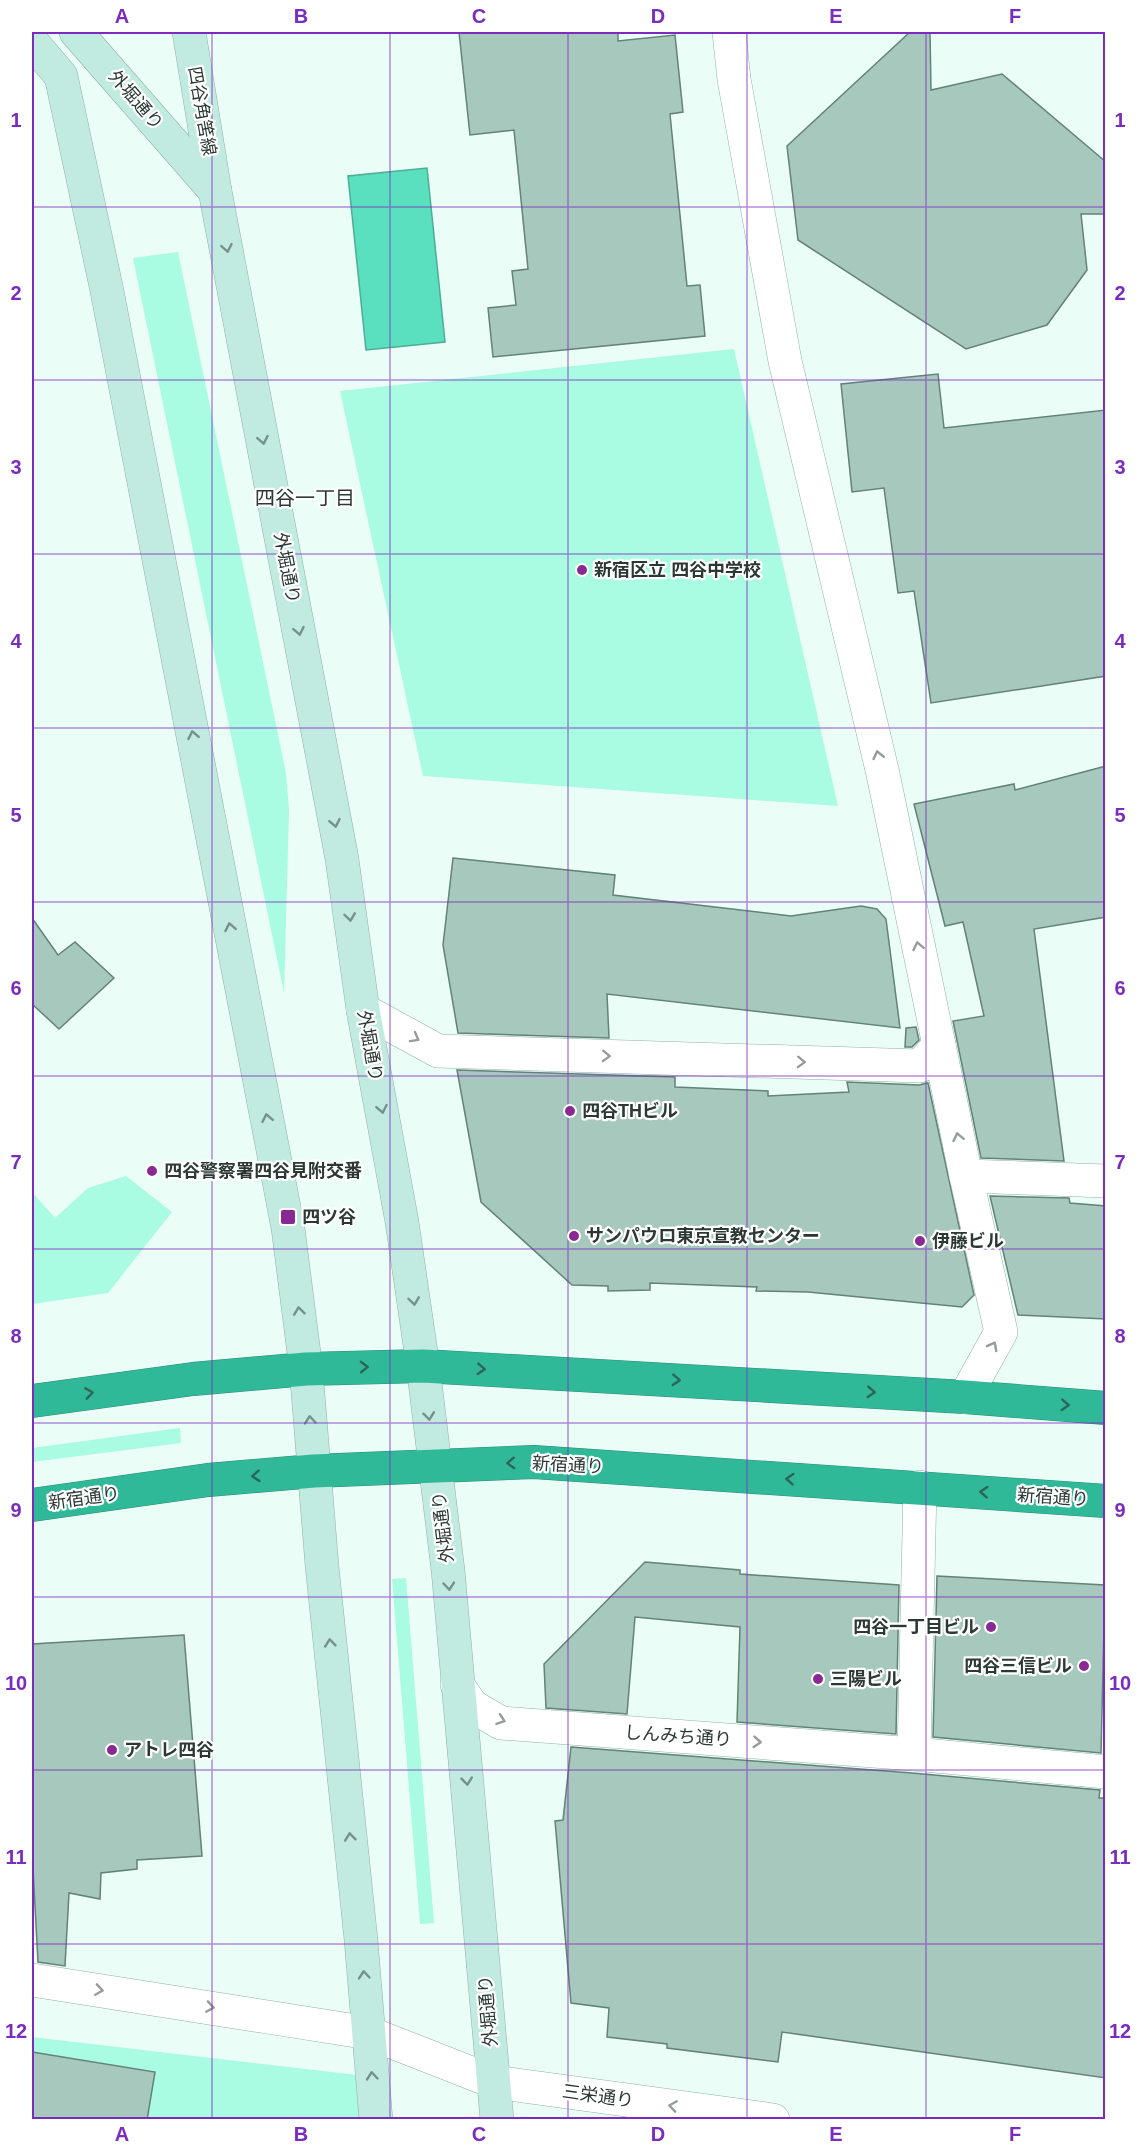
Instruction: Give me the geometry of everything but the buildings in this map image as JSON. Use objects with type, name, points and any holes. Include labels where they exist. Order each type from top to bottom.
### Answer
[{"type":"highway","points":[[32,1401],[192,1379],[306,1369],[423,1366],[965,1397],[1106,1408]]},
{"type":"highway","name":"新宿通り","points":[[32,1505],[208,1480],[314,1471],[534,1462],[1106,1501]]},
{"type":"main road","points":[[66,32],[62,76],[107,291],[288,1228],[306,1369],[376,2120]]},
{"type":"main road","name":"外堀通り","points":[[76,32],[215,191],[340,847],[363,1010],[396,1185],[423,1366],[448,1570],[497,2120]]},
{"type":"main road","name":"四谷角筈線","points":[[189,32],[215,191]]},
{"type":"main road","points":[[32,42],[62,76]]},
{"type":"street","points":[[729,32],[734,78],[785,361],[883,774],[966,1176],[1001,1332],[965,1397]]},
{"type":"street","points":[[363,1010],[438,1051],[920,1066],[939,1045]]},
{"type":"street","points":[[966,1176],[1106,1181]]},
{"type":"street","points":[[914,1754],[920,1487]]},
{"type":"street","name":"しんみち通り","points":[[457,1684],[472,1706],[501,1722],[914,1754],[1106,1772]]},
{"type":"street","name":"三栄通り","points":[[32,1980],[369,2033],[494,2082],[773,2120]]},
{"type":"shaded area","points":[[427,168],[445,342],[366,350],[348,176]]},
{"type":"shaded area","points":[[178,252],[286,773],[289,810],[284,993],[133,258]]},
{"type":"shaded area","points":[[734,349],[838,806],[423,776],[340,391]]},
{"type":"shaded area","points":[[126,1176],[172,1212],[108,1293],[32,1304],[32,1192],[55,1218],[88,1188]]},
{"type":"shaded area","points":[[180,1428],[181,1443],[32,1462],[32,1448]]},
{"type":"shaded area","points":[[406,1578],[434,1923],[420,1924],[392,1579]]},
{"type":"shaded area","points":[[32,2037],[366,2076],[370,2120],[32,2120]]},
{"type":"place","name":"新宿区立 四谷中学校","points":[[582,570]]},
{"type":"place","name":"四谷THビル","points":[[570,1111]]},
{"type":"place","name":"四谷警察署四谷見附交番","points":[[152,1171]]},
{"type":"place","name":"四ツ谷","points":[[288,1217]]},
{"type":"place","name":"サンパウロ東京宣教センター","points":[[574,1236]]},
{"type":"place","name":"伊藤ビル","points":[[920,1241]]},
{"type":"place","name":"四谷一丁目ビル","points":[[991,1627]]},
{"type":"place","name":"四谷三信ビル","points":[[1084,1666]]},
{"type":"place","name":"三陽ビル","points":[[818,1679]]},
{"type":"place","name":"アトレ四谷","points":[[112,1750]]},
{"type":"district","name":"四谷一丁目","points":[[305,498]]}]
